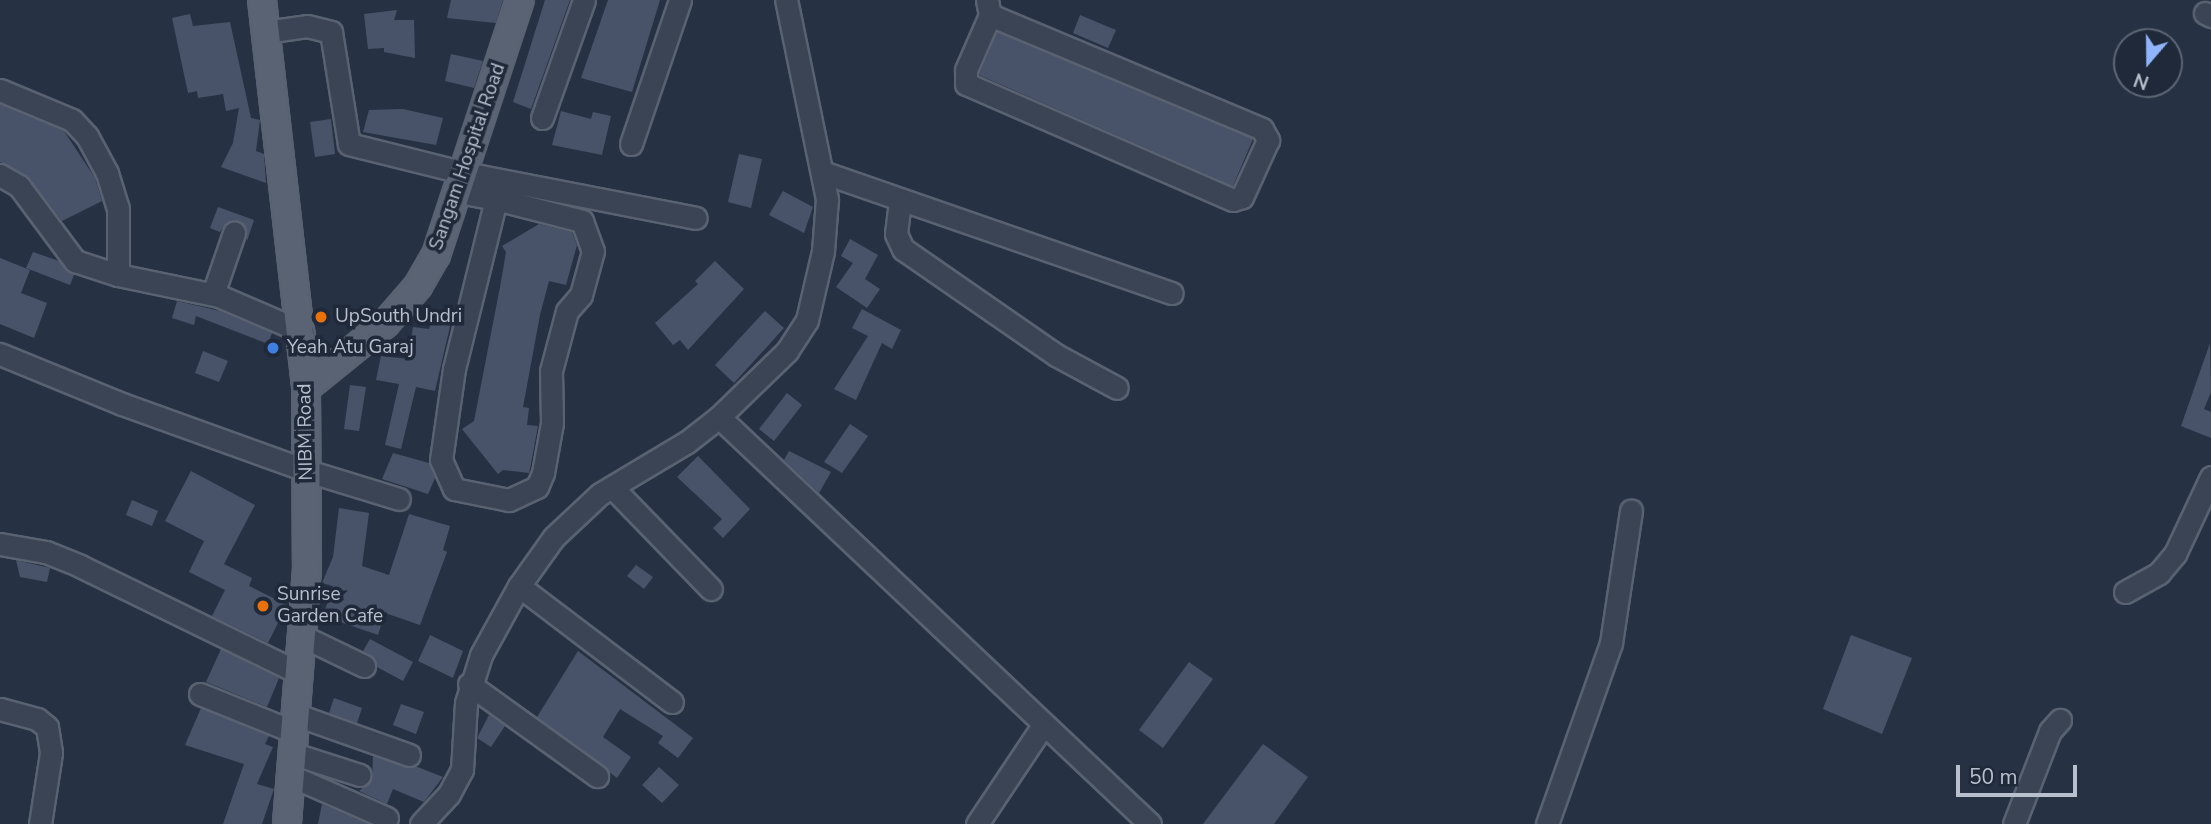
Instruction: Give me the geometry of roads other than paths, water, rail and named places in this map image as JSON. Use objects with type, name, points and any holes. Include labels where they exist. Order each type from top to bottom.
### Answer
[{"type":"main road","name":"NIBM Road","points":[[262,0],[303,332],[306,388],[308,471],[302,636],[291,743],[287,824]]},
{"type":"main road","name":"Sangam Hospital Road","points":[[306,388],[379,330],[418,286],[436,255],[462,183],[520,0]]},
{"type":"street","points":[[542,118],[583,0]]},
{"type":"street","points":[[631,144],[680,0]]},
{"type":"street","points":[[421,824],[449,794],[462,771],[470,684],[519,586],[558,532],[612,487],[687,442],[719,416],[786,351],[807,320],[827,218],[822,172],[786,0]]},
{"type":"street","points":[[989,8],[1262,129],[1268,140],[1242,197],[1233,200],[966,84],[966,70],[989,8]]},
{"type":"street","points":[[265,32],[307,26],[331,32],[349,144],[462,183],[496,199],[582,221],[593,251],[581,295],[567,311],[551,371],[552,423],[543,473],[537,487],[509,500],[454,489],[440,460],[454,369],[496,199]]},
{"type":"street","points":[[0,90],[72,120],[87,136],[107,173],[118,208],[118,275]]},
{"type":"street","points":[[822,172],[900,201],[1002,232],[1172,293]]},
{"type":"street","points":[[0,175],[19,186],[75,261],[118,275],[213,294],[303,332]]},
{"type":"street","points":[[462,183],[696,218]]},
{"type":"street","points":[[900,201],[896,234],[903,249],[1056,355],[1117,388]]},
{"type":"street","points":[[213,294],[234,233]]},
{"type":"street","points":[[0,354],[308,471],[399,499]]},
{"type":"street","points":[[719,416],[1042,727],[1150,824]]},
{"type":"street","points":[[2125,592],[2159,573],[2175,554],[2211,477]]},
{"type":"street","points":[[612,487],[711,589]]},
{"type":"street","points":[[1547,824],[1611,643],[1631,511]]},
{"type":"street","points":[[0,544],[46,552],[80,566],[299,673]]},
{"type":"street","points":[[519,586],[672,702]]},
{"type":"street","points":[[302,636],[364,666]]},
{"type":"street","points":[[470,684],[597,776]]},
{"type":"street","points":[[200,694],[291,743],[360,775]]},
{"type":"street","points":[[0,709],[37,719],[47,727],[51,754],[40,824]]},
{"type":"street","points":[[2014,824],[2050,731],[2060,720]]},
{"type":"street","points":[[977,824],[1042,727]]},
{"type":"street","points":[[291,743],[409,755]]},
{"type":"street","points":[[291,743],[387,818]]},
{"type":"place","name":"UpSouth Undri","points":[[321,317]]},
{"type":"place","name":"Yeah Atu Garaj","points":[[273,348]]},
{"type":"place","name":"Sunrise Garden Cafe","points":[[263,606]]}]
